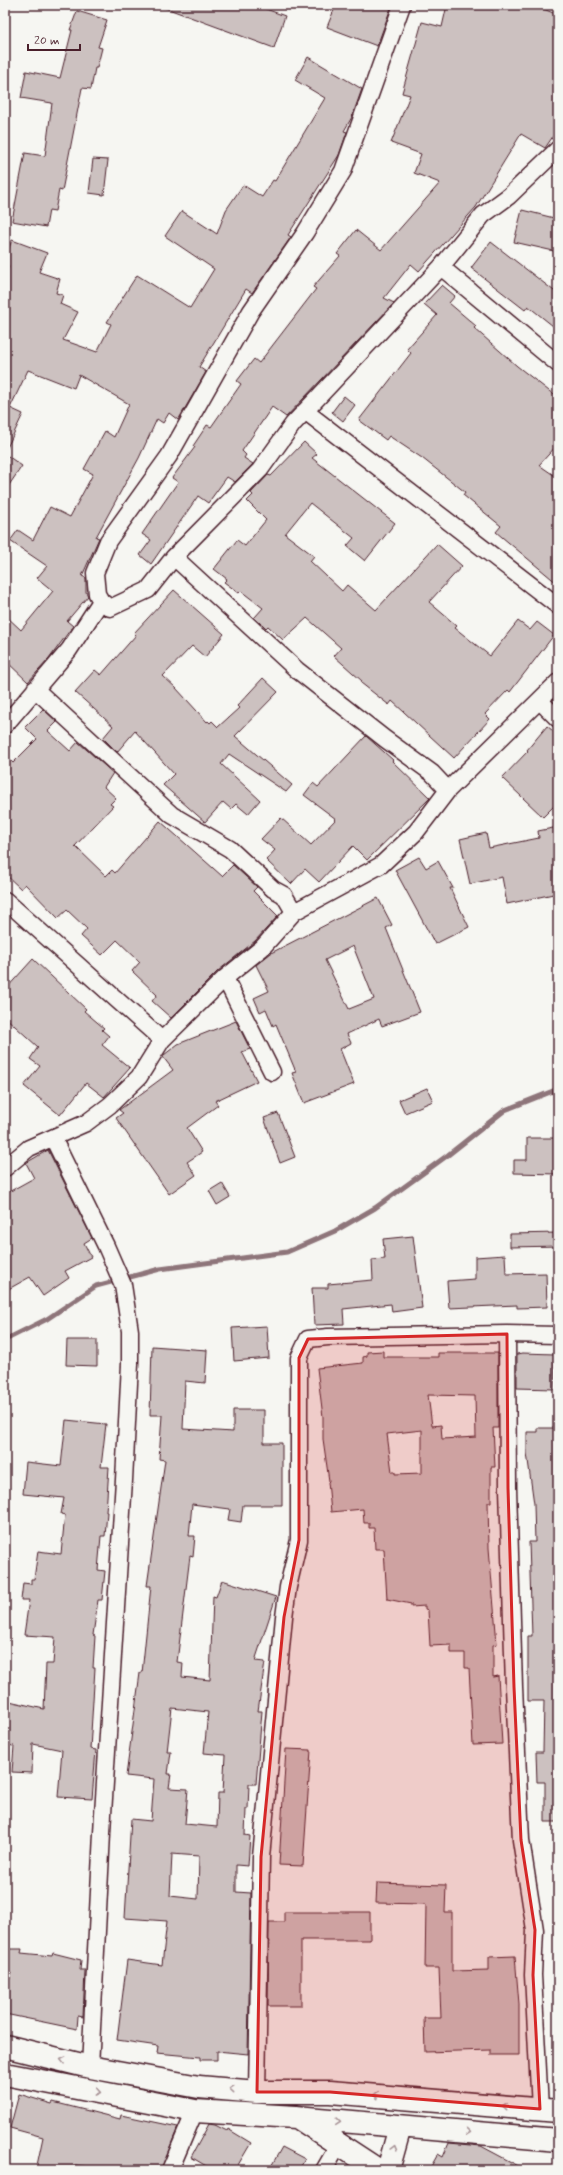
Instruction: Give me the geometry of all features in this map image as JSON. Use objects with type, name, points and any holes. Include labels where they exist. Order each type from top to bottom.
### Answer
[{"type":"main road","points":[[5,2046],[90,2067],[199,2087],[258,2092],[330,2092],[549,2110]]},
{"type":"main road","points":[[5,2074],[195,2110],[296,2117],[558,2140]]},
{"type":"main road","points":[[296,2117],[338,2146],[378,2170]]},
{"type":"main road","points":[[388,2170],[400,2127]]},
{"type":"street","points":[[402,5],[343,171],[305,234],[251,311],[169,456],[108,541],[95,573],[97,594],[101,601],[110,608],[148,590],[174,557],[260,470],[293,424],[441,267],[483,215],[509,196],[558,149]]},
{"type":"street","points":[[441,267],[558,364]]},
{"type":"street","points":[[305,411],[558,606]]},
{"type":"street","points":[[174,557],[297,670],[385,740],[432,773],[448,790]]},
{"type":"street","points":[[5,725],[69,650],[101,601]]},
{"type":"street","points":[[5,1168],[29,1148],[86,1123],[110,1105],[139,1077],[162,1040],[225,978],[262,948],[294,912],[380,865],[416,832],[448,790],[558,682]]},
{"type":"street","points":[[35,689],[172,815],[230,849],[273,888],[284,895],[294,912]]},
{"type":"street","points":[[540,701],[558,719]]},
{"type":"street","points":[[5,900],[162,1040]]},
{"type":"street","points":[[225,978],[272,1072]]},
{"type":"street","points":[[54,1138],[123,1285],[130,1331],[130,1364],[102,1814],[90,2067]]},
{"type":"street","points":[[258,2092],[262,1857],[284,1617],[288,1587],[299,1540],[299,1358],[308,1339],[507,1334],[558,1335]]},
{"type":"street","points":[[507,1334],[508,1488],[521,1840],[535,1930],[533,1975],[549,2110]]},
{"type":"street","points":[[170,2170],[195,2110]]},
{"type":"street","points":[[324,2170],[338,2146]]},
{"type":"highlighted area","points":[[507,1334],[508,1488],[514,1687],[521,1840],[535,1930],[533,1975],[540,2109],[330,2092],[257,2092],[261,1857],[284,1617],[299,1540],[299,1358],[308,1339]]},
{"type":"building","points":[[163,5],[255,5],[285,16],[274,48],[163,7]]},
{"type":"building","points":[[336,5],[392,5],[377,46],[327,27]]},
{"type":"building","points":[[447,5],[534,5],[558,15],[558,129],[545,148],[521,134],[476,207],[419,271],[411,264],[384,298],[394,303],[286,417],[272,407],[242,451],[246,455],[244,458],[253,464],[235,482],[227,477],[208,503],[198,496],[151,564],[140,555],[151,540],[142,534],[178,482],[172,478],[195,447],[193,446],[207,425],[211,427],[241,384],[237,381],[254,359],[259,363],[316,289],[313,287],[340,256],[337,254],[356,230],[381,250],[440,183],[414,173],[421,154],[391,143],[410,95],[402,93],[422,22],[442,27]]},
{"type":"building","points":[[77,11],[107,20],[98,47],[102,48],[97,68],[95,68],[91,89],[82,88],[62,191],[59,190],[55,211],[49,210],[46,227],[12,221],[25,153],[45,156],[52,103],[21,98],[26,71],[60,78],[72,30],[70,30]]},
{"type":"building","points":[[308,57],[362,89],[352,117],[344,131],[347,132],[339,155],[288,235],[291,237],[252,293],[246,289],[199,367],[206,372],[178,420],[169,413],[163,423],[157,419],[139,458],[96,537],[99,538],[82,576],[86,578],[86,592],[88,596],[67,621],[73,626],[49,659],[28,682],[5,660],[5,615],[21,630],[53,591],[37,578],[47,566],[10,541],[18,530],[33,540],[50,507],[70,517],[93,474],[84,469],[105,431],[114,437],[129,404],[79,375],[74,388],[28,370],[10,408],[23,414],[5,452],[5,276],[9,266],[5,264],[5,258],[12,240],[47,253],[39,272],[60,279],[56,293],[63,295],[60,304],[78,312],[63,340],[97,352],[111,324],[107,322],[137,275],[190,308],[214,269],[165,236],[182,211],[217,234],[226,210],[243,185],[262,197],[273,180],[275,181],[325,98],[295,80]]},
{"type":"building","points":[[93,159],[108,160],[104,195],[89,193]]},
{"type":"building","points":[[522,210],[558,219],[558,252],[514,242]]},
{"type":"building","points":[[491,242],[558,294],[558,330],[528,306],[525,310],[471,268]]},
{"type":"building","points":[[442,285],[455,296],[449,303],[476,326],[474,328],[517,366],[558,398],[558,444],[539,465],[558,478],[558,584],[496,532],[501,526],[463,495],[465,492],[422,458],[389,436],[386,440],[359,420],[411,353],[407,349],[437,315],[424,304]]},
{"type":"building","points":[[344,396],[355,405],[343,421],[332,412]]},
{"type":"building","points":[[304,442],[317,454],[312,458],[395,523],[365,561],[347,546],[354,538],[310,503],[285,534],[314,556],[310,561],[342,591],[347,585],[376,610],[437,544],[462,566],[429,602],[457,626],[455,628],[490,656],[518,621],[530,630],[537,622],[554,635],[510,692],[508,690],[485,714],[490,719],[454,758],[392,701],[389,705],[361,683],[362,681],[334,656],[341,648],[307,618],[283,640],[268,626],[266,628],[255,617],[263,608],[241,591],[239,593],[224,582],[227,579],[214,569],[237,540],[245,546],[266,520],[247,501],[253,495],[251,493],[268,475],[271,476]]},
{"type":"building","points":[[5,454],[22,466],[5,491]]},
{"type":"building","points":[[174,590],[224,634],[205,657],[192,646],[163,676],[207,722],[208,721],[210,723],[212,721],[218,727],[239,708],[237,706],[263,678],[278,692],[235,736],[292,785],[286,792],[229,754],[221,764],[260,800],[248,814],[236,804],[231,809],[223,802],[205,822],[163,785],[174,774],[135,731],[117,752],[103,738],[113,726],[75,692],[95,670],[101,675],[136,635],[134,633]]},
{"type":"building","points":[[43,709],[57,722],[48,731],[70,751],[78,742],[113,773],[104,787],[116,798],[110,804],[113,806],[75,846],[106,876],[112,870],[115,873],[160,821],[222,876],[233,865],[257,887],[253,891],[278,916],[255,941],[218,971],[171,1018],[152,1001],[157,995],[132,971],[140,962],[117,940],[102,955],[81,936],[87,929],[67,910],[58,918],[25,884],[21,889],[5,874],[5,755],[13,763],[37,739],[25,727]]},
{"type":"building","points":[[547,726],[558,735],[558,802],[543,817],[502,778],[528,751],[527,750]]},
{"type":"building","points":[[366,736],[393,760],[392,761],[430,798],[367,860],[353,846],[319,882],[305,869],[291,884],[266,860],[275,850],[261,839],[281,818],[311,845],[336,819],[304,795],[313,783],[318,787]]},
{"type":"building","points":[[558,827],[558,893],[507,904],[502,877],[470,884],[460,839],[486,833],[489,848],[539,838],[538,831]]},
{"type":"building","points":[[419,857],[426,868],[438,861],[453,888],[450,888],[469,927],[435,944],[395,870]]},
{"type":"building","points":[[378,898],[392,925],[386,928],[420,1012],[382,1026],[379,1019],[347,1034],[351,1043],[340,1049],[354,1084],[304,1103],[292,1073],[296,1072],[276,1024],[273,1026],[266,1009],[260,1012],[254,998],[269,991],[256,965],[271,953]],"holes":[[[353,946],[374,999],[349,1009],[325,960]]]},
{"type":"building","points":[[33,959],[86,1009],[84,1011],[104,1028],[102,1030],[109,1036],[102,1045],[130,1068],[104,1097],[86,1083],[60,1115],[24,1086],[40,1066],[30,1059],[38,1047],[5,1017],[5,990]]},
{"type":"building","points":[[236,1021],[250,1049],[242,1052],[257,1081],[215,1101],[218,1105],[187,1128],[202,1152],[187,1162],[196,1175],[169,1194],[116,1118],[123,1113],[119,1110],[173,1070],[163,1057],[178,1044]]},
{"type":"building","points":[[427,1088],[433,1101],[405,1113],[399,1100]]},
{"type":"building","points":[[278,1113],[295,1157],[280,1163],[264,1118]]},
{"type":"building","points":[[527,1138],[558,1138],[558,1174],[514,1173],[514,1160],[527,1160]]},
{"type":"building","points":[[48,1150],[92,1238],[84,1243],[91,1257],[65,1271],[69,1278],[43,1296],[30,1277],[5,1291],[5,1194],[34,1178],[26,1163]]},
{"type":"building","points":[[222,1183],[230,1197],[217,1205],[209,1191]]},
{"type":"building","points":[[558,1233],[558,1246],[510,1247],[510,1234]]},
{"type":"building","points":[[413,1236],[422,1308],[392,1312],[391,1304],[343,1309],[344,1324],[314,1325],[312,1288],[328,1288],[328,1284],[373,1280],[372,1260],[385,1259],[383,1239]]},
{"type":"building","points":[[505,1255],[506,1274],[546,1273],[547,1307],[517,1308],[517,1305],[449,1308],[447,1281],[475,1279],[475,1257]]},
{"type":"building","points":[[267,1326],[269,1358],[234,1361],[232,1328]]},
{"type":"building","points":[[67,1340],[97,1340],[97,1366],[66,1365]]},
{"type":"building","points":[[152,1346],[207,1350],[205,1383],[185,1381],[183,1429],[233,1432],[233,1410],[264,1410],[264,1443],[282,1443],[282,1505],[243,1505],[241,1522],[228,1520],[230,1509],[192,1504],[189,1536],[195,1536],[193,1557],[190,1556],[177,1662],[183,1663],[182,1677],[210,1680],[213,1596],[216,1597],[222,1580],[276,1597],[255,1661],[265,1662],[258,1711],[262,1711],[256,1784],[249,1784],[248,1809],[246,1809],[245,1835],[250,1836],[248,1866],[236,1865],[236,1892],[251,1893],[248,2054],[217,2051],[217,2060],[200,2060],[200,2057],[157,2053],[158,2046],[117,2040],[127,1960],[162,1965],[167,1921],[125,1918],[131,1819],[151,1821],[154,1779],[126,1776],[140,1673],[142,1673],[151,1586],[147,1586],[165,1460],[159,1459],[162,1415],[150,1415]],"holes":[[[172,1708],[208,1712],[204,1753],[225,1755],[223,1793],[218,1793],[217,1827],[185,1824],[188,1789],[169,1788],[171,1774],[168,1774],[171,1752],[167,1752]],[[172,1854],[199,1856],[198,1899],[170,1896]]]},
{"type":"building","points":[[383,1351],[383,1357],[438,1357],[438,1353],[498,1353],[498,1428],[493,1428],[495,1467],[491,1467],[491,1502],[488,1502],[489,1548],[497,1644],[493,1645],[493,1677],[498,1676],[502,1744],[473,1745],[469,1668],[465,1668],[465,1653],[451,1653],[451,1645],[430,1646],[428,1610],[425,1609],[425,1606],[411,1607],[411,1604],[387,1599],[384,1549],[375,1549],[374,1528],[369,1528],[369,1523],[364,1523],[363,1509],[331,1512],[329,1481],[323,1439],[323,1417],[317,1368],[363,1363],[363,1357],[367,1356],[367,1352]],"holes":[[[428,1395],[475,1396],[476,1437],[442,1439],[441,1425],[432,1426]],[[422,1430],[422,1473],[395,1474],[395,1472],[392,1472],[387,1434]]]},
{"type":"building","points":[[517,1354],[555,1354],[554,1389],[517,1388]]},
{"type":"building","points":[[66,1420],[106,1424],[101,1467],[109,1467],[105,1536],[101,1536],[98,1570],[105,1571],[102,1600],[98,1600],[93,1635],[95,1636],[93,1668],[95,1668],[90,1749],[96,1750],[92,1799],[58,1797],[62,1750],[33,1744],[32,1773],[12,1772],[14,1746],[5,1745],[5,1700],[44,1709],[46,1664],[53,1664],[55,1637],[24,1635],[29,1600],[21,1600],[23,1583],[31,1584],[31,1579],[34,1579],[38,1551],[61,1554],[65,1515],[61,1514],[64,1498],[23,1494],[26,1462],[61,1466]]},
{"type":"building","points":[[537,1428],[558,1428],[558,1822],[545,1822],[545,1782],[537,1782],[536,1752],[543,1752],[544,1701],[528,1701],[528,1636],[532,1636],[529,1542],[535,1542],[534,1504],[527,1453],[527,1432],[537,1432]]},
{"type":"building","points":[[286,1749],[311,1750],[303,1866],[279,1865]]},
{"type":"building","points":[[377,1883],[446,1885],[445,1912],[452,1912],[452,1971],[489,1970],[489,1957],[515,1956],[519,2004],[519,2055],[491,2055],[491,2050],[425,2052],[424,2018],[441,2018],[439,1968],[425,1968],[426,1904],[376,1903]]},
{"type":"building","points":[[284,1912],[370,1912],[370,1940],[301,1940],[301,2006],[268,2006],[269,1922],[284,1922]]},
{"type":"building","points":[[5,1949],[22,1949],[21,1953],[52,1956],[53,1953],[81,1960],[80,1970],[85,1970],[83,2017],[78,2016],[77,2029],[5,2014],[5,2000],[11,1973],[7,1973],[8,1967],[5,1967]]},
{"type":"building","points":[[19,2094],[52,2104],[53,2102],[120,2119],[121,2115],[178,2127],[161,2170],[110,2170],[75,2165],[74,2170],[36,2170],[43,2137],[10,2128]]},
{"type":"building","points":[[209,2124],[215,2125],[227,2131],[228,2129],[251,2143],[235,2170],[213,2170],[191,2157]]},
{"type":"building","points":[[449,2143],[481,2146],[526,2170],[429,2170],[438,2154],[443,2157]]},
{"type":"building","points":[[282,2147],[305,2159],[299,2170],[269,2170]]},
{"type":"waterway","points":[[5,1340],[47,1319],[96,1286],[160,1269],[287,1252],[335,1231],[375,1208],[448,1155],[505,1110],[558,1089]]}]
